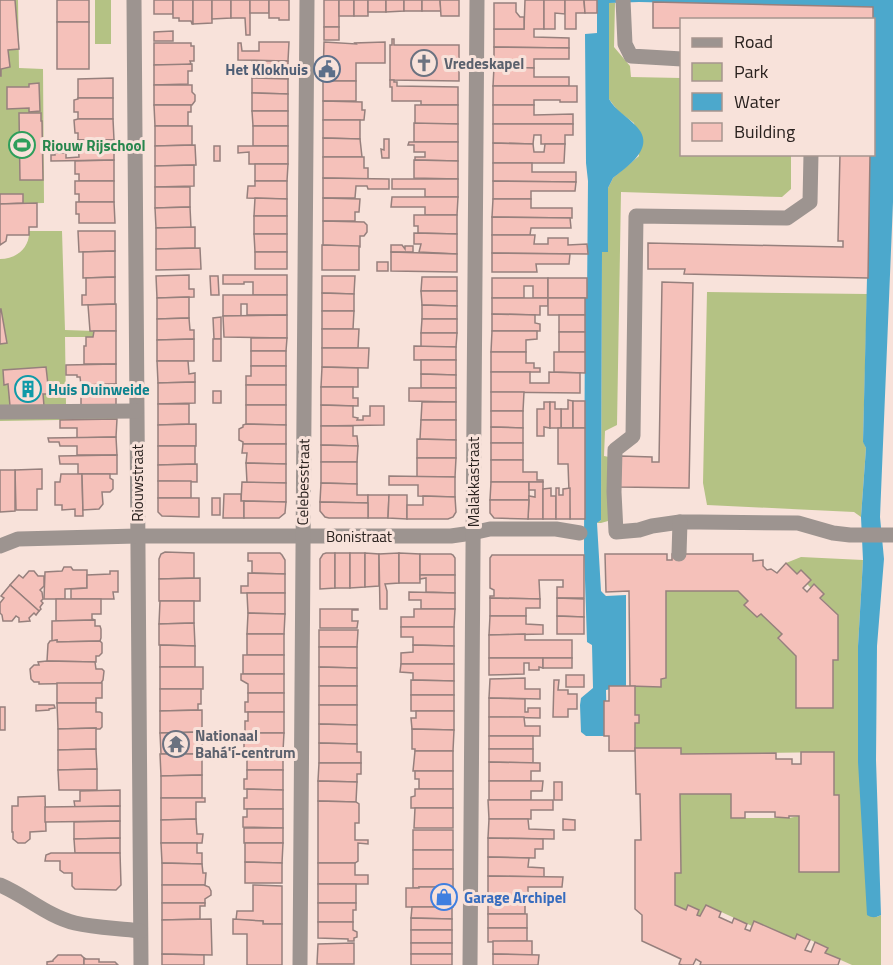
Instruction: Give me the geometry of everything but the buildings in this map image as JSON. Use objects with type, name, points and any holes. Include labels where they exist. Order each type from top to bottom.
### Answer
[{"type":"street","name":"Riouwstraat","points":[[134,0],[141,965]]},
{"type":"street","name":"Celebesstraat","points":[[300,965],[307,0]]},
{"type":"street","name":"Malakkastraat","points":[[470,965],[477,0]]},
{"type":"street","points":[[623,0],[625,44],[631,56],[680,59]]},
{"type":"street","points":[[811,156],[810,202],[787,218],[636,216],[633,436],[615,450],[616,532],[680,522],[798,523],[832,533],[891,535]]},
{"type":"street","points":[[0,412],[136,411]]},
{"type":"street","points":[[679,554],[680,522]]},
{"type":"street","name":"Bonistraat","points":[[0,546],[18,539],[137,536],[451,536],[490,529],[556,529],[580,533]]},
{"type":"street","points":[[0,875],[4,887],[43,910],[74,923],[141,931]]},
{"type":"green space","name":"Riouw Rijschool","points":[[0,0],[18,0],[19,68],[43,69],[44,203],[0,204]]},
{"type":"green space","points":[[95,0],[111,0],[111,44],[95,44]]},
{"type":"green space","points":[[609,3],[615,3],[614,47],[630,66],[631,77],[680,78],[680,156],[791,156],[791,189],[782,197],[621,192],[617,425],[605,431],[604,456],[609,457],[608,521],[597,523],[601,520],[602,251],[608,251],[608,188],[613,178],[639,156],[634,123],[618,111],[609,99]]},
{"type":"green space","points":[[29,231],[62,231],[65,330],[94,331],[93,337],[65,337],[66,405],[116,405],[117,419],[0,421],[0,259],[11,257],[21,251],[27,243]]},
{"type":"green space","points":[[707,292],[867,294],[863,441],[866,448],[861,517],[854,512],[707,505],[703,483]]},
{"type":"green space","points":[[801,557],[863,560],[858,646],[877,917],[881,915],[881,965],[852,965],[825,953],[827,948],[798,934],[795,939],[752,926],[706,905],[700,916],[675,905],[675,873],[681,873],[680,794],[731,794],[732,818],[799,816],[799,872],[839,872],[839,796],[834,795],[834,752],[681,754],[635,748],[635,686],[661,687],[661,679],[666,678],[666,591],[738,591],[782,634],[778,639],[796,656],[838,660],[838,615],[786,563]]},
{"type":"water","points":[[597,0],[893,0],[893,202],[880,517],[884,559],[877,646],[876,760],[881,915],[877,917],[867,915],[858,762],[858,646],[863,560],[861,517],[866,448],[863,442],[870,156],[875,156],[875,18],[873,18],[873,7],[609,3],[609,99],[636,126],[642,134],[643,141],[638,155],[613,178],[608,188],[608,252],[602,252],[601,520],[597,523],[601,591],[606,596],[626,595],[626,686],[606,690],[607,736],[586,736],[581,732],[581,698],[593,688],[592,645],[587,642],[584,549],[588,181],[585,34],[597,33]]},
{"type":"place","name":"Vredeskapel","points":[[424,63]]},
{"type":"place","name":"Het Klokhuis","points":[[327,69]]},
{"type":"place","name":"Riouw Rijschool","points":[[22,145]]},
{"type":"place","name":"Huis Duinweide","points":[[28,389]]},
{"type":"place","name":"Nationaal Bahá'í-centrum","points":[[176,744]]},
{"type":"place","name":"Garage Archipel","points":[[444,897]]}]
